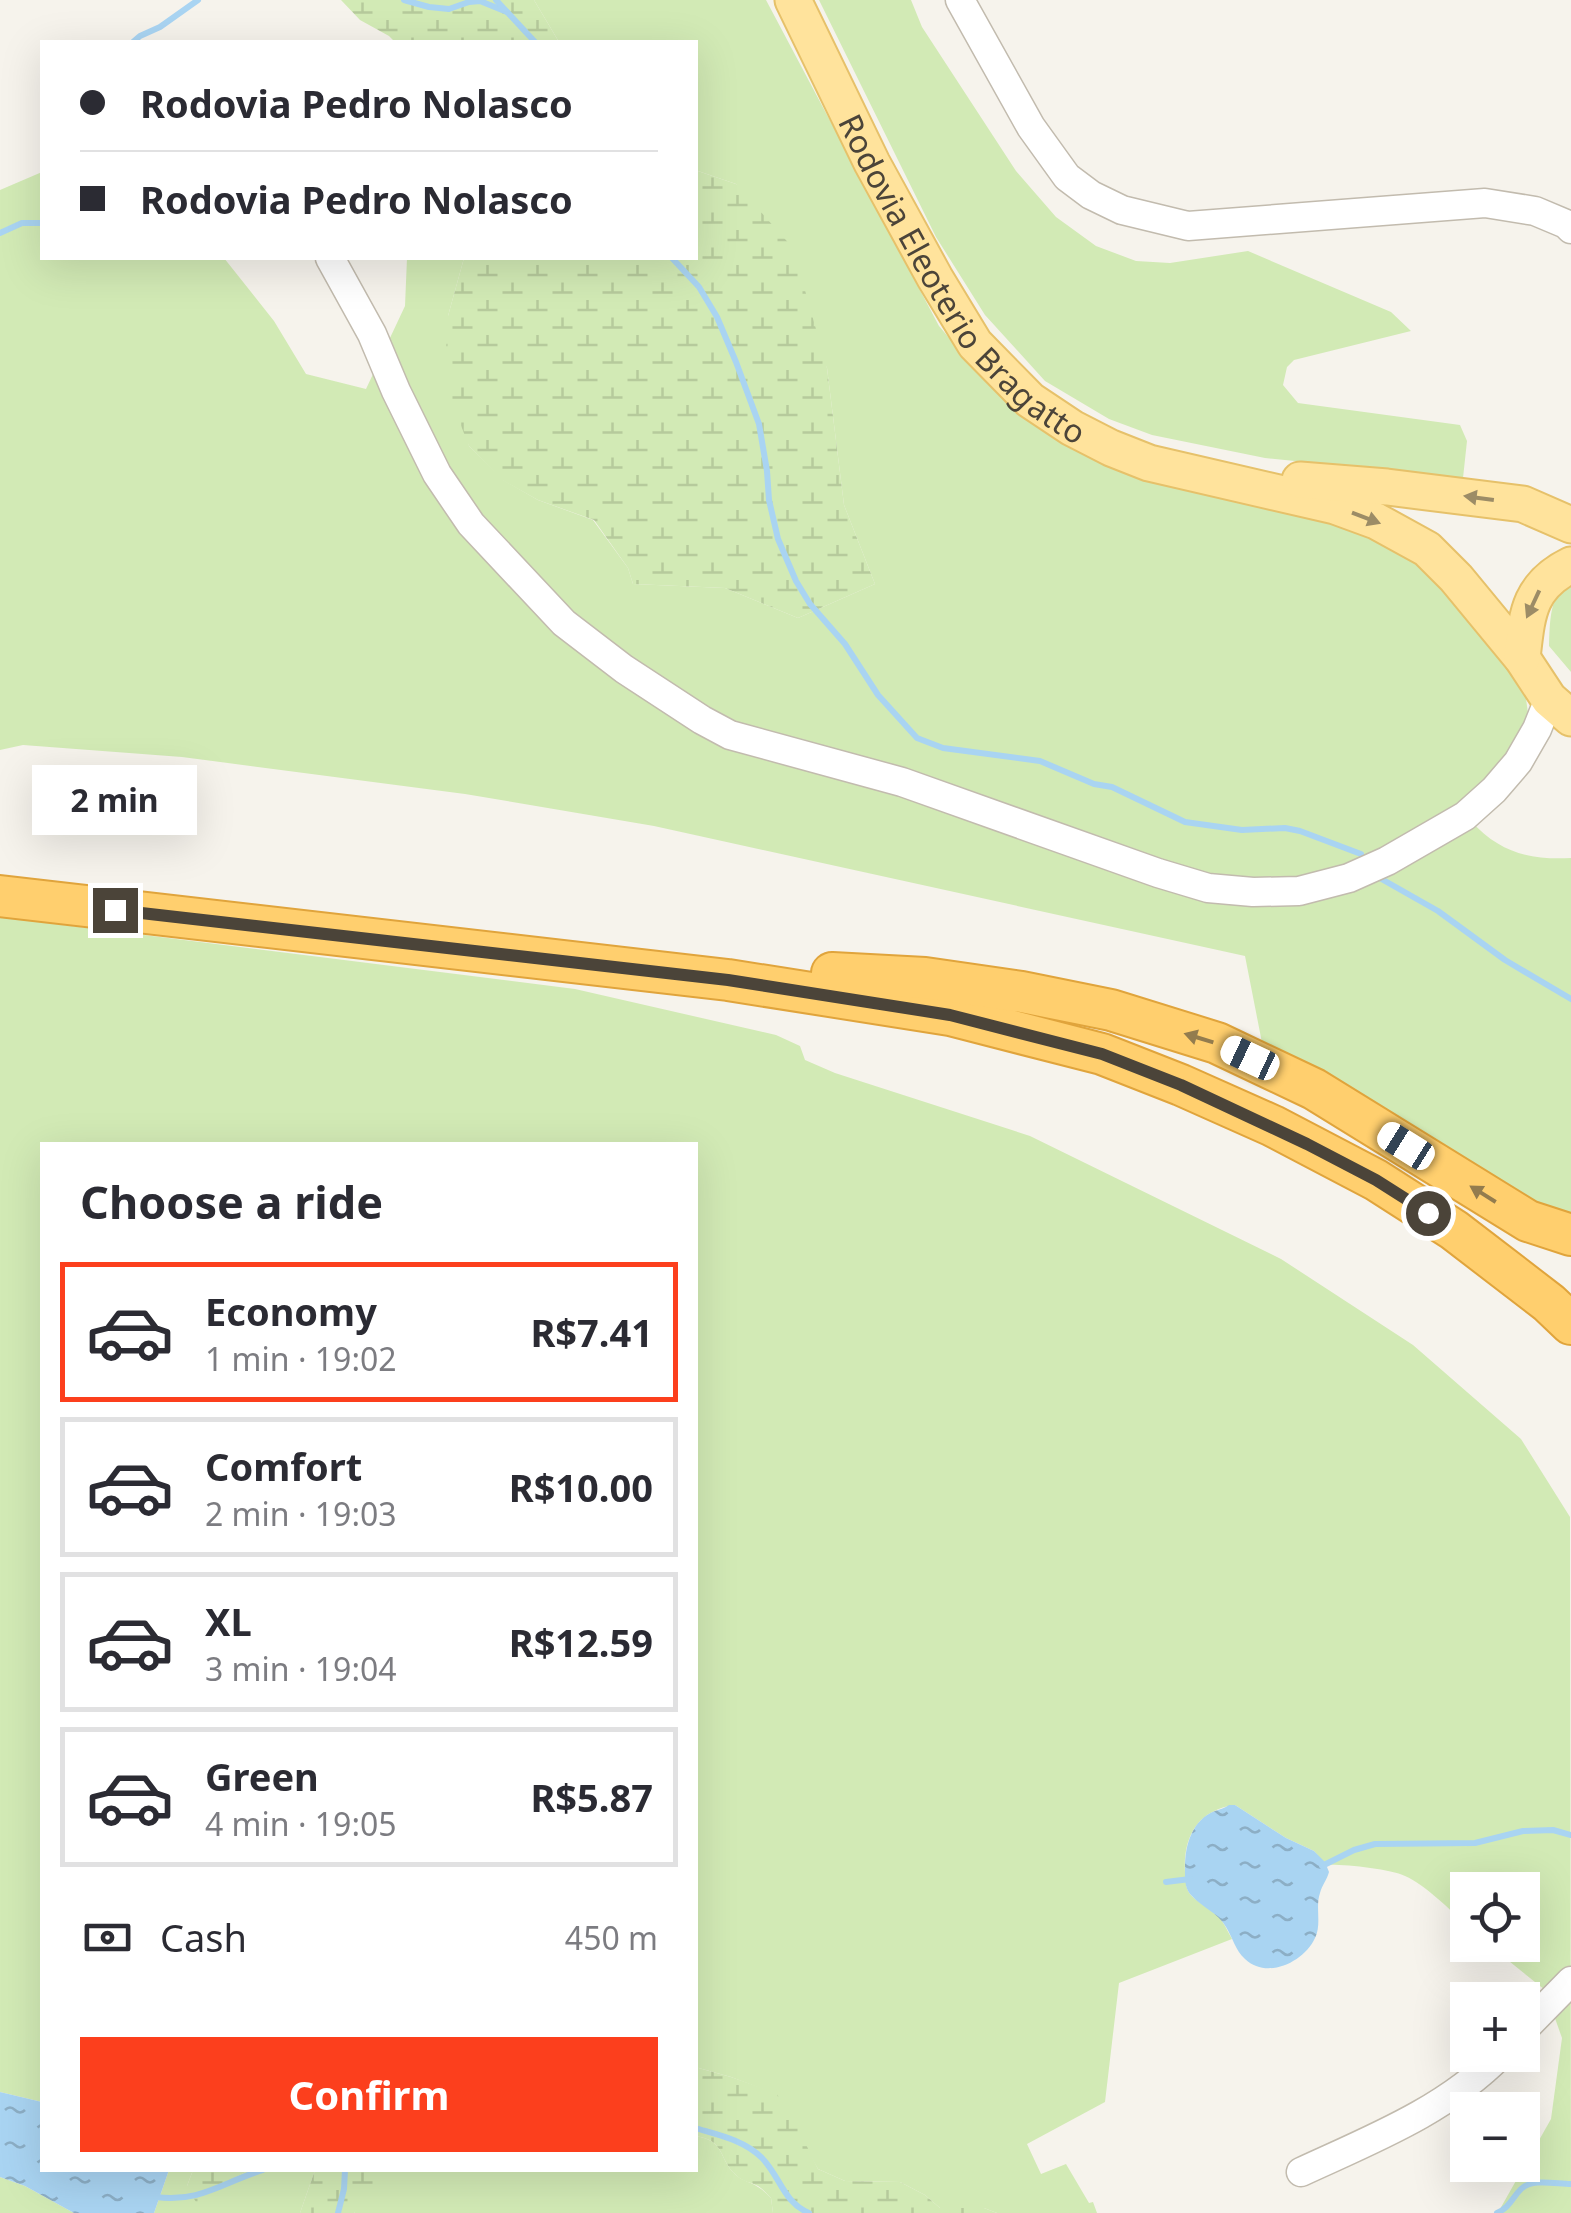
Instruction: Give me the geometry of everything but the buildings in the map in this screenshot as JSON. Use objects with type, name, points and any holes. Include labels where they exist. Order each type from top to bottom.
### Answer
[{"type":"highway","points":[[0,896],[728,980],[950,1015],[1102,1054],[1272,1126],[1376,1180],[1454,1230],[1571,1324]]},
{"type":"highway","points":[[728,980],[850,973],[924,978],[1111,1010],[1218,1043],[1314,1088],[1528,1222],[1571,1234]]},
{"type":"main road","name":"Rodovia Eleoterio Bragatto","points":[[793,0],[872,162],[974,344],[1030,400],[1072,428],[1149,464],[1335,506],[1376,520],[1427,549],[1456,578],[1560,708]]},
{"type":"main road","name":"Rodovia Eleoterio Bragatto","points":[[1204,476],[1355,484],[1458,495],[1523,504],[1571,526]]},
{"type":"main road","points":[[1522,658],[1526,615],[1533,599],[1544,584],[1571,565]]},
{"type":"street","points":[[960,0],[1031,127],[1067,177],[1091,195],[1122,210],[1188,226],[1484,203],[1535,211],[1571,229]]},
{"type":"street","points":[[331,260],[372,334],[437,474],[471,524],[564,623],[624,670],[730,734],[902,782],[1208,888],[1299,891],[1387,862],[1465,816],[1494,790],[1518,762],[1537,729],[1560,708]]},
{"type":"street","points":[[1540,2013],[1571,1981]]},
{"type":"street","points":[[1301,2172],[1437,2105],[1480,2072]]},
{"type":"street","points":[[1413,2135],[1437,2105]]},
{"type":"green space","points":[[341,0],[534,0],[558,40],[393,40],[360,20]]},
{"type":"green space","points":[[534,0],[766,0],[939,326],[984,379],[1038,428],[1115,462],[1377,520],[1521,661],[1529,721],[1471,821],[1493,841],[1516,852],[1542,858],[1571,858],[1571,1228],[1265,1058],[1245,956],[654,826],[465,794],[182,757],[23,745],[0,750],[0,190],[40,173],[40,260],[226,260],[274,321],[306,374],[366,389],[405,306],[407,260],[463,260],[448,316],[469,446],[503,480],[538,500],[593,520],[628,568],[633,584],[725,588],[798,618],[875,584],[844,505],[827,368],[736,184],[698,171],[698,40],[558,40]]},
{"type":"green space","points":[[819,0],[911,0],[922,27],[1016,171],[1056,217],[1096,246],[1136,261],[1170,263],[1248,251],[1391,312],[1411,331],[1294,360],[1287,367],[1283,385],[1298,403],[1460,425],[1467,441],[1463,478],[1265,458],[1152,435],[1109,419],[1045,381],[985,315],[936,237]]},
{"type":"green space","points":[[698,171],[736,184],[793,248],[827,368],[844,505],[875,584],[798,618],[725,588],[633,584],[628,568],[594,520],[538,500],[502,480],[469,446],[451,400],[446,352],[448,316],[463,260],[698,260]]},
{"type":"green space","points":[[1571,579],[1571,672],[1549,646],[1555,600]]},
{"type":"green space","points":[[0,917],[575,989],[776,1035],[800,1046],[805,1060],[1030,1136],[1281,1259],[1413,1345],[1521,1439],[1570,1517],[1571,2213],[1496,2213],[1515,2182],[1540,2182],[1540,2138],[1551,2119],[1562,2038],[1540,1982],[1510,1962],[1540,1962],[1540,1872],[1450,1872],[1450,1911],[1405,1876],[1326,1865],[1314,1851],[1235,1805],[1202,1819],[1190,1836],[1185,1859],[1188,1892],[1218,1916],[1232,1939],[1119,1983],[1105,2102],[1027,2144],[1041,2174],[1066,2164],[1097,2213],[997,2213],[984,2208],[940,2208],[900,2182],[845,2181],[818,2169],[776,2094],[698,2068],[698,1142],[40,1142],[40,2102],[0,2092]]},
{"type":"green space","points":[[698,2068],[776,2093],[818,2169],[845,2181],[900,2182],[940,2208],[984,2208],[997,2213],[773,2213],[771,2198],[758,2186],[738,2177],[717,2146],[698,2137]]},
{"type":"green space","points":[[698,2137],[717,2146],[736,2175],[771,2198],[773,2213],[354,2213],[375,2172],[698,2172]]},
{"type":"green space","points":[[168,2172],[192,2172],[187,2186],[225,2182],[246,2172],[314,2172],[300,2213],[154,2213]]},
{"type":"green space","points":[[192,2172],[246,2172],[226,2182],[228,2192],[217,2202],[197,2204],[187,2186]]},
{"type":"green space","points":[[314,2172],[375,2172],[375,2186],[354,2213],[300,2213]]},
{"type":"green space","points":[[0,2177],[25,2186],[74,2213],[0,2213]]},
{"type":"water","points":[[1229,1805],[1314,1851],[1329,1872],[1319,1898],[1315,1938],[1303,1954],[1284,1965],[1264,1968],[1245,1959],[1222,1922],[1186,1886],[1185,1859],[1191,1834],[1207,1815]]},
{"type":"water","points":[[0,2092],[40,2102],[40,2172],[168,2172],[154,2213],[74,2213],[0,2177]]},
{"type":"waterway","points":[[135,40],[198,0]]},
{"type":"waterway","points":[[404,0],[449,9],[480,1],[507,12]]},
{"type":"waterway","points":[[496,0],[533,40]]},
{"type":"waterway","points":[[0,233],[22,223],[40,223]]},
{"type":"waterway","points":[[674,260],[699,287],[736,362],[759,424],[778,539],[796,581],[878,695],[917,738],[943,748],[1040,761],[1094,784],[1112,787],[1185,822],[1242,830],[1285,828],[1361,854]]},
{"type":"waterway","points":[[1378,877],[1438,911],[1505,960],[1571,999]]},
{"type":"waterway","points":[[1322,1866],[1375,1844],[1475,1843],[1523,1831],[1553,1830],[1571,1835]]},
{"type":"waterway","points":[[1166,1882],[1190,1879]]},
{"type":"waterway","points":[[698,2129],[755,2152],[787,2196],[809,2213]]},
{"type":"waterway","points":[[156,2197],[199,2194],[258,2172]]},
{"type":"waterway","points":[[338,2213],[345,2172]]},
{"type":"waterway","points":[[1497,2213],[1526,2186],[1571,2184]]},
{"type":"route","points":[[115,910],[728,980],[950,1015],[1102,1054],[1181,1085],[1307,1144],[1428,1213]]}]
